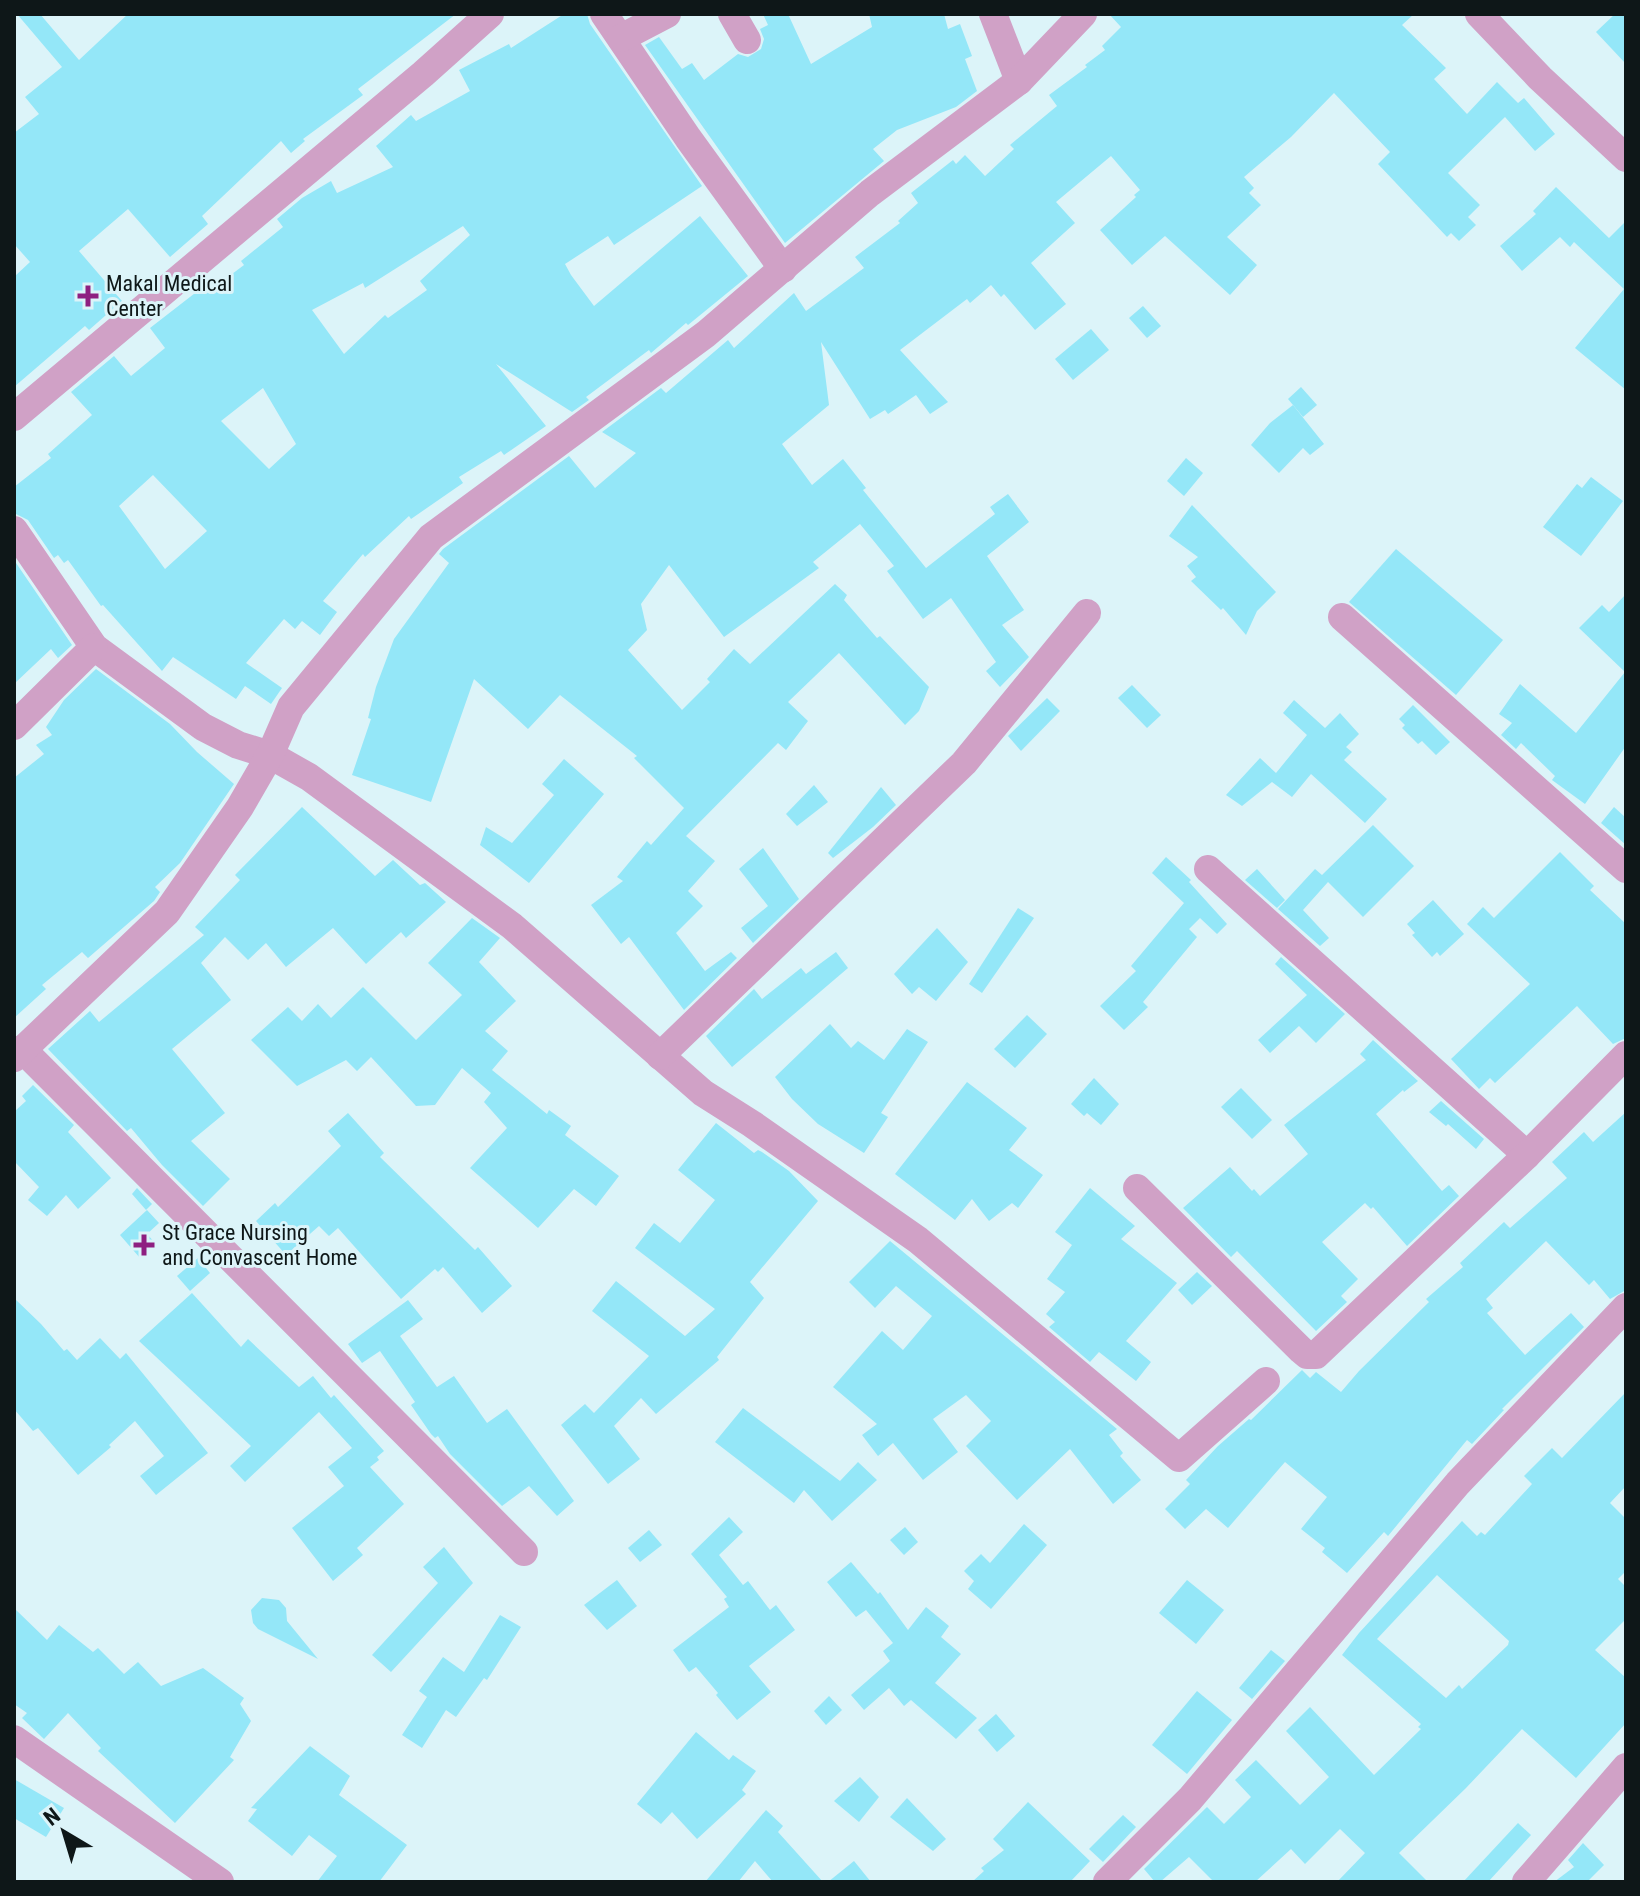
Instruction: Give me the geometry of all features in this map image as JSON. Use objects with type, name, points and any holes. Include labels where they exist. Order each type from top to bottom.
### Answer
[{"type":"street","points":[[14,417],[423,74],[490,14]]},
{"type":"street","points":[[604,14],[688,138],[783,269]]},
{"type":"street","points":[[621,38],[667,14]]},
{"type":"street","points":[[732,14],[747,40]]},
{"type":"street","points":[[993,14],[1019,81]]},
{"type":"street","points":[[524,1552],[18,1054],[167,912],[240,807],[270,755],[291,707],[431,537],[706,334],[870,193],[1019,81],[1083,14]]},
{"type":"street","points":[[1479,14],[1540,78],[1626,158]]},
{"type":"street","points":[[14,530],[94,647],[203,727],[238,745],[270,755],[309,777],[512,926],[703,1093],[918,1240],[1179,1458],[1266,1381]]},
{"type":"street","points":[[660,1056],[964,763],[1087,613]]},
{"type":"street","points":[[1342,617],[1626,869]]},
{"type":"street","points":[[14,726],[94,647]]},
{"type":"street","points":[[1208,869],[1527,1155]]},
{"type":"street","points":[[1137,1188],[1301,1350],[1307,1355],[1316,1355],[1527,1155],[1626,1055]]},
{"type":"street","points":[[1107,1882],[1190,1799],[1458,1483],[1626,1307]]},
{"type":"street","points":[[14,1739],[220,1882]]},
{"type":"street","points":[[1526,1882],[1626,1767]]},
{"type":"building","points":[[17,14],[40,14],[79,60],[128,14],[456,14],[358,89],[363,95],[303,139],[305,141],[291,153],[281,141],[202,216],[208,224],[170,257],[128,209],[79,251],[122,301],[89,330],[85,326],[14,387],[14,277],[30,262],[14,244],[14,133],[39,114],[25,97],[62,67]]},
{"type":"building","points":[[564,14],[587,14],[590,24],[702,186],[614,245],[608,236],[565,264],[594,306],[700,216],[748,276],[651,353],[649,350],[586,397],[589,400],[572,412],[496,364],[546,426],[504,455],[501,451],[459,477],[463,483],[411,519],[409,516],[365,557],[363,554],[323,601],[337,612],[320,635],[302,621],[295,629],[284,619],[246,663],[282,688],[271,704],[245,686],[236,699],[173,657],[162,671],[101,606],[68,560],[64,563],[58,555],[54,558],[28,520],[14,513],[14,487],[51,458],[48,454],[92,415],[71,392],[114,356],[131,376],[165,348],[150,328],[208,283],[212,289],[244,265],[241,261],[283,227],[277,219],[302,198],[331,181],[337,193],[393,167],[376,146],[411,115],[416,121],[470,91],[459,70],[509,44],[511,48]],"holes":[[[463,226],[470,235],[420,281],[427,290],[388,318],[385,315],[344,354],[312,310],[363,283],[365,288]],[[263,388],[296,444],[269,469],[221,421]],[[153,475],[207,531],[165,569],[119,506]]]},
{"type":"building","points":[[763,14],[788,14],[811,64],[872,27],[869,14],[944,14],[948,29],[960,24],[972,56],[965,59],[977,91],[956,107],[897,130],[873,149],[884,161],[785,243],[645,45],[659,37],[682,69],[692,63],[704,80],[738,54],[748,57],[761,49],[764,39],[760,29],[768,25]]},
{"type":"building","points":[[1109,14],[1414,14],[1402,25],[1446,68],[1434,79],[1467,114],[1497,82],[1518,103],[1524,98],[1555,134],[1535,151],[1505,117],[1448,173],[1480,205],[1468,217],[1476,225],[1459,241],[1451,233],[1447,237],[1378,164],[1390,152],[1334,93],[1291,137],[1244,177],[1254,188],[1249,193],[1261,205],[1227,237],[1257,265],[1230,295],[1165,236],[1132,265],[1100,230],[1140,190],[1111,156],[1056,202],[1075,223],[1031,263],[1066,304],[1035,330],[1004,294],[1001,297],[991,285],[970,303],[967,299],[900,350],[948,402],[930,414],[916,395],[888,414],[885,410],[870,419],[821,342],[829,405],[782,444],[812,485],[843,459],[866,488],[863,490],[926,568],[995,514],[990,507],[1008,494],[1029,522],[987,556],[1024,610],[1002,625],[1029,657],[1000,687],[986,671],[996,662],[951,598],[923,619],[887,571],[894,566],[860,524],[813,562],[819,568],[724,637],[669,565],[641,604],[647,630],[628,650],[682,710],[710,682],[707,679],[734,649],[750,664],[835,584],[847,595],[844,600],[877,638],[880,636],[929,687],[919,711],[905,725],[839,653],[788,702],[808,721],[786,750],[778,743],[686,836],[715,861],[688,891],[703,906],[676,933],[705,971],[731,952],[737,958],[684,1010],[629,937],[621,944],[591,905],[623,881],[617,877],[647,841],[651,845],[684,808],[634,758],[637,756],[560,695],[528,729],[474,679],[431,802],[352,775],[371,719],[368,718],[376,687],[394,639],[449,563],[439,554],[443,549],[569,456],[595,488],[636,453],[602,432],[661,388],[666,393],[728,340],[734,348],[794,293],[806,311],[864,268],[855,257],[900,223],[898,221],[918,203],[911,193],[953,160],[956,164],[965,155],[985,176],[1014,149],[1010,145],[1057,106],[1049,95],[1105,50],[1102,46],[1121,27]]},
{"type":"building","points":[[1615,14],[1626,14],[1626,64],[1596,32]]},
{"type":"building","points":[[1556,187],[1609,238],[1626,221],[1626,390],[1575,348],[1624,289],[1574,242],[1570,247],[1560,237],[1522,271],[1500,246],[1536,214],[1533,211]]},
{"type":"building","points":[[1143,306],[1161,326],[1147,338],[1129,318]]},
{"type":"building","points":[[1091,329],[1109,350],[1073,380],[1055,359]]},
{"type":"building","points":[[1301,387],[1317,405],[1303,417],[1288,399]]},
{"type":"building","points":[[1293,405],[1324,444],[1310,455],[1303,448],[1279,473],[1251,445],[1270,423]]},
{"type":"building","points":[[1186,458],[1203,473],[1184,496],[1167,481]]},
{"type":"building","points":[[1591,477],[1623,501],[1581,556],[1543,527],[1577,484],[1582,488]]},
{"type":"building","points":[[1192,505],[1276,592],[1257,611],[1246,635],[1223,608],[1221,610],[1191,581],[1196,577],[1187,566],[1198,557],[1169,536]]},
{"type":"building","points":[[1396,549],[1503,640],[1456,695],[1349,602]]},
{"type":"building","points":[[14,560],[72,645],[58,658],[51,649],[14,684]]},
{"type":"building","points":[[1626,594],[1626,746],[1585,804],[1552,780],[1555,776],[1521,743],[1516,749],[1501,735],[1512,723],[1499,714],[1520,684],[1576,733],[1625,672],[1579,628],[1602,605],[1609,612]]},
{"type":"building","points":[[96,669],[170,724],[234,784],[180,863],[155,887],[160,892],[154,901],[88,958],[82,952],[42,985],[46,989],[14,1018],[14,778],[44,754],[36,745],[52,735],[46,727],[64,700]]},
{"type":"building","points":[[1132,685],[1161,715],[1147,728],[1118,698]]},
{"type":"building","points":[[1047,698],[1060,711],[1021,751],[1008,736]]},
{"type":"building","points":[[1294,700],[1325,728],[1340,713],[1359,734],[1346,747],[1352,752],[1344,760],[1387,799],[1365,823],[1311,774],[1292,797],[1272,782],[1242,806],[1226,795],[1260,758],[1276,773],[1307,735],[1283,713]]},
{"type":"building","points":[[1413,705],[1450,742],[1436,755],[1422,741],[1418,744],[1402,728],[1405,725],[1399,719]]},
{"type":"building","points":[[564,759],[604,794],[529,883],[480,845],[486,827],[512,843],[554,795],[542,784]]},
{"type":"building","points":[[814,785],[828,802],[797,826],[786,814]]},
{"type":"building","points":[[881,787],[896,805],[833,858],[828,853]]},
{"type":"building","points":[[302,807],[375,876],[393,860],[420,885],[425,883],[446,902],[406,938],[401,932],[366,964],[333,928],[286,967],[266,943],[248,960],[225,937],[201,963],[231,1000],[172,1049],[225,1113],[191,1141],[230,1179],[203,1206],[131,1128],[127,1131],[48,1049],[90,1011],[99,1022],[204,935],[195,927],[240,880],[235,875]]},
{"type":"building","points":[[1614,807],[1626,818],[1626,845],[1601,823]]},
{"type":"building","points":[[1373,825],[1414,866],[1363,917],[1328,882],[1303,910],[1329,938],[1320,946],[1278,909],[1315,869],[1322,875]]},
{"type":"building","points":[[763,848],[799,899],[753,943],[741,928],[768,906],[739,869]]},
{"type":"building","points":[[1560,852],[1594,886],[1590,890],[1626,924],[1626,1038],[1613,1044],[1577,1006],[1495,1083],[1490,1078],[1479,1089],[1451,1059],[1530,984],[1467,924],[1483,907],[1494,918]]},
{"type":"building","points":[[1166,857],[1191,880],[1189,882],[1227,924],[1217,934],[1200,918],[1189,929],[1197,937],[1143,1002],[1148,1007],[1124,1030],[1100,1006],[1136,971],[1131,966],[1184,903],[1152,873]]},
{"type":"building","points":[[1257,869],[1285,900],[1277,908],[1245,880]]},
{"type":"building","points":[[1433,900],[1464,934],[1440,956],[1437,952],[1432,957],[1412,935],[1415,933],[1407,924]]},
{"type":"building","points":[[1018,908],[1034,918],[982,993],[969,984]]},
{"type":"building","points":[[472,918],[500,938],[479,962],[516,1001],[485,1031],[508,1051],[492,1070],[547,1114],[549,1110],[571,1126],[565,1135],[619,1176],[596,1206],[574,1189],[538,1228],[470,1168],[507,1128],[484,1102],[491,1093],[462,1068],[435,1105],[416,1106],[371,1057],[357,1071],[346,1060],[297,1086],[251,1040],[288,1007],[302,1021],[318,1004],[331,1018],[363,987],[416,1040],[462,995],[428,963]]},
{"type":"building","points":[[937,928],[968,962],[936,1001],[919,987],[912,994],[894,974]]},
{"type":"building","points":[[836,952],[848,968],[732,1067],[706,1036],[754,989],[762,999],[801,968],[806,974]]},
{"type":"building","points":[[1281,957],[1345,1014],[1316,1043],[1299,1026],[1270,1053],[1258,1040],[1307,995],[1275,964]]},
{"type":"building","points":[[1027,1015],[1047,1034],[1015,1068],[994,1049]]},
{"type":"building","points":[[830,1024],[851,1048],[858,1041],[884,1060],[907,1029],[928,1042],[881,1113],[888,1117],[864,1153],[818,1124],[775,1077]]},
{"type":"building","points":[[1373,1040],[1418,1081],[1376,1114],[1442,1191],[1449,1185],[1459,1196],[1407,1246],[1373,1207],[1371,1209],[1365,1203],[1322,1242],[1358,1279],[1341,1296],[1347,1302],[1316,1331],[1237,1251],[1231,1257],[1183,1208],[1230,1167],[1260,1196],[1308,1154],[1284,1125],[1366,1060],[1360,1054]]},
{"type":"building","points":[[1094,1078],[1119,1104],[1101,1125],[1071,1104]]},
{"type":"building","points":[[967,1082],[1027,1128],[1009,1150],[1043,1175],[1018,1208],[1012,1203],[989,1221],[972,1199],[955,1220],[895,1174]]},
{"type":"building","points":[[33,1085],[74,1125],[68,1132],[111,1178],[78,1209],[66,1195],[47,1216],[28,1200],[39,1187],[14,1161],[14,1112],[26,1101],[22,1096]]},
{"type":"building","points":[[1241,1088],[1272,1120],[1252,1139],[1221,1107]]},
{"type":"building","points":[[1441,1101],[1484,1139],[1476,1149],[1429,1112]]},
{"type":"building","points":[[1626,1112],[1626,1290],[1610,1299],[1594,1280],[1589,1285],[1546,1241],[1486,1299],[1493,1308],[1487,1313],[1525,1355],[1571,1313],[1584,1327],[1502,1409],[1472,1444],[1467,1440],[1388,1536],[1384,1532],[1347,1573],[1322,1552],[1325,1548],[1301,1529],[1327,1497],[1285,1462],[1228,1528],[1206,1509],[1185,1529],[1165,1509],[1190,1484],[1186,1480],[1218,1446],[1251,1420],[1302,1370],[1310,1378],[1316,1372],[1341,1392],[1429,1302],[1426,1299],[1463,1267],[1460,1263],[1504,1222],[1510,1228],[1567,1178],[1552,1162],[1584,1132],[1593,1142]]},
{"type":"building","points":[[348,1113],[384,1153],[380,1157],[475,1250],[478,1247],[512,1286],[482,1313],[443,1267],[438,1272],[435,1269],[401,1299],[338,1228],[329,1236],[319,1226],[286,1255],[256,1221],[275,1203],[278,1207],[341,1146],[328,1131]]},
{"type":"building","points":[[716,1123],[754,1153],[758,1150],[762,1152],[789,1171],[818,1201],[750,1282],[764,1298],[717,1357],[719,1360],[656,1414],[641,1398],[614,1426],[640,1459],[608,1484],[561,1425],[585,1404],[594,1413],[649,1356],[592,1311],[616,1281],[685,1336],[715,1309],[635,1248],[654,1223],[680,1243],[715,1200],[678,1170]]},
{"type":"building","points":[[137,1188],[152,1204],[146,1210],[132,1194]]},
{"type":"building","points":[[1090,1188],[1135,1226],[1121,1239],[1177,1283],[1126,1341],[1151,1362],[1136,1381],[1099,1352],[1090,1362],[1049,1327],[1055,1322],[1046,1314],[1065,1292],[1047,1279],[1072,1245],[1055,1232]]},
{"type":"building","points":[[147,1210],[159,1223],[147,1234],[156,1244],[140,1258],[120,1235]]},
{"type":"building","points":[[890,1241],[1117,1429],[1109,1435],[1123,1453],[1120,1456],[1141,1480],[1113,1504],[1070,1449],[1017,1500],[966,1446],[991,1421],[966,1395],[933,1419],[958,1452],[923,1480],[893,1443],[878,1456],[862,1435],[877,1424],[833,1387],[882,1331],[903,1350],[932,1316],[896,1286],[875,1308],[849,1282]]},
{"type":"building","points":[[198,1258],[210,1273],[190,1291],[177,1276]]},
{"type":"building","points":[[1197,1272],[1212,1286],[1192,1305],[1178,1290]]},
{"type":"building","points":[[192,1293],[241,1347],[248,1339],[299,1387],[313,1376],[384,1451],[370,1467],[404,1504],[357,1548],[363,1555],[333,1581],[292,1528],[344,1486],[328,1467],[352,1448],[319,1412],[245,1482],[230,1466],[251,1446],[139,1341]]},
{"type":"building","points":[[14,1298],[64,1351],[67,1349],[77,1360],[100,1338],[120,1359],[126,1353],[208,1453],[156,1495],[140,1476],[164,1456],[135,1421],[78,1475],[38,1428],[33,1431],[14,1409]]},
{"type":"building","points":[[408,1300],[423,1319],[400,1336],[437,1387],[454,1376],[487,1423],[507,1409],[574,1501],[557,1516],[529,1486],[502,1506],[450,1454],[438,1436],[435,1438],[431,1434],[411,1405],[415,1402],[380,1351],[362,1363],[348,1344]]},
{"type":"building","points":[[1626,1392],[1626,1486],[1610,1503],[1626,1519],[1626,1571],[1618,1579],[1626,1587],[1626,1619],[1595,1650],[1626,1678],[1626,1723],[1576,1778],[1522,1729],[1399,1853],[1428,1882],[1337,1882],[1365,1853],[1340,1829],[1305,1864],[1291,1849],[1255,1882],[1214,1882],[1189,1857],[1160,1882],[1155,1882],[1144,1869],[1207,1807],[1224,1824],[1251,1797],[1235,1780],[1256,1760],[1300,1805],[1329,1777],[1286,1731],[1310,1707],[1374,1775],[1421,1729],[1418,1727],[1421,1724],[1342,1655],[1462,1521],[1477,1536],[1481,1532],[1485,1535],[1532,1484],[1524,1476],[1552,1448],[1562,1458]],"holes":[[[1437,1575],[1509,1641],[1462,1689],[1459,1685],[1446,1698],[1377,1639]]]},
{"type":"building","points":[[743,1408],[840,1481],[858,1462],[877,1480],[832,1521],[804,1490],[794,1503],[715,1442]]},
{"type":"building","points":[[729,1517],[743,1532],[719,1555],[743,1585],[748,1581],[770,1610],[776,1605],[795,1630],[749,1666],[771,1692],[737,1720],[696,1667],[689,1672],[673,1650],[729,1607],[724,1599],[727,1597],[691,1554]]},
{"type":"building","points":[[1024,1524],[1047,1545],[991,1609],[968,1589],[974,1581],[964,1571],[981,1554],[990,1563]]},
{"type":"building","points":[[905,1527],[918,1542],[904,1555],[890,1540]]},
{"type":"building","points":[[649,1530],[662,1545],[640,1562],[628,1548]]},
{"type":"building","points":[[444,1547],[473,1583],[391,1672],[372,1655],[438,1583],[423,1567]]},
{"type":"building","points":[[851,1562],[878,1594],[880,1592],[908,1630],[926,1607],[949,1626],[941,1637],[961,1654],[935,1683],[977,1718],[956,1739],[911,1700],[904,1706],[889,1688],[864,1710],[851,1695],[890,1661],[883,1651],[893,1643],[866,1610],[856,1617],[827,1582]]},
{"type":"building","points":[[617,1580],[637,1606],[607,1630],[584,1605]]},
{"type":"building","points":[[1187,1580],[1224,1610],[1196,1644],[1159,1613]]},
{"type":"building","points":[[262,1598],[279,1600],[286,1608],[287,1621],[318,1659],[258,1629],[253,1623],[251,1610]]},
{"type":"building","points":[[14,1608],[47,1640],[59,1625],[93,1652],[98,1648],[124,1674],[138,1662],[161,1686],[203,1668],[244,1698],[240,1704],[251,1721],[230,1757],[234,1760],[175,1823],[98,1751],[101,1748],[68,1713],[44,1739],[22,1718],[27,1713],[14,1704]]},
{"type":"building","points":[[500,1615],[521,1627],[487,1680],[484,1678],[456,1717],[446,1710],[422,1748],[402,1735],[427,1697],[419,1691],[443,1657],[464,1672]]},
{"type":"building","points":[[1271,1650],[1285,1661],[1252,1699],[1239,1688]]},
{"type":"building","points":[[1197,1691],[1232,1720],[1187,1774],[1152,1745]]},
{"type":"building","points":[[829,1696],[842,1710],[826,1725],[814,1711]]},
{"type":"building","points":[[996,1714],[1015,1736],[997,1752],[978,1730]]},
{"type":"building","points":[[696,1732],[729,1760],[733,1755],[756,1771],[742,1790],[746,1794],[697,1839],[672,1812],[661,1824],[637,1804]]},
{"type":"building","points":[[310,1746],[350,1776],[339,1795],[407,1845],[379,1882],[317,1882],[337,1856],[309,1835],[292,1856],[248,1821],[257,1809],[251,1808]]},
{"type":"building","points":[[860,1777],[879,1797],[859,1822],[834,1801]]},
{"type":"building","points":[[14,1779],[64,1808],[46,1837],[14,1818]]},
{"type":"building","points":[[907,1798],[946,1839],[933,1851],[890,1817]]},
{"type":"building","points":[[1028,1802],[1090,1861],[1070,1882],[972,1882],[984,1871],[981,1868],[1004,1850],[993,1839]]},
{"type":"building","points":[[766,1810],[783,1826],[778,1832],[823,1882],[773,1882],[755,1861],[738,1882],[705,1882]]},
{"type":"building","points":[[1123,1815],[1136,1827],[1103,1862],[1089,1849]]},
{"type":"building","points":[[1518,1823],[1531,1835],[1488,1882],[1463,1882]]},
{"type":"building","points":[[1583,1843],[1604,1865],[1587,1882],[1554,1882],[1574,1867],[1568,1860]]},
{"type":"building","points":[[854,1861],[871,1882],[828,1882]]},
{"type":"place","name":"Makal Medical Center","points":[[88,296]]},
{"type":"place","name":"St Grace Nursing and Convascent Home","points":[[144,1245]]}]
